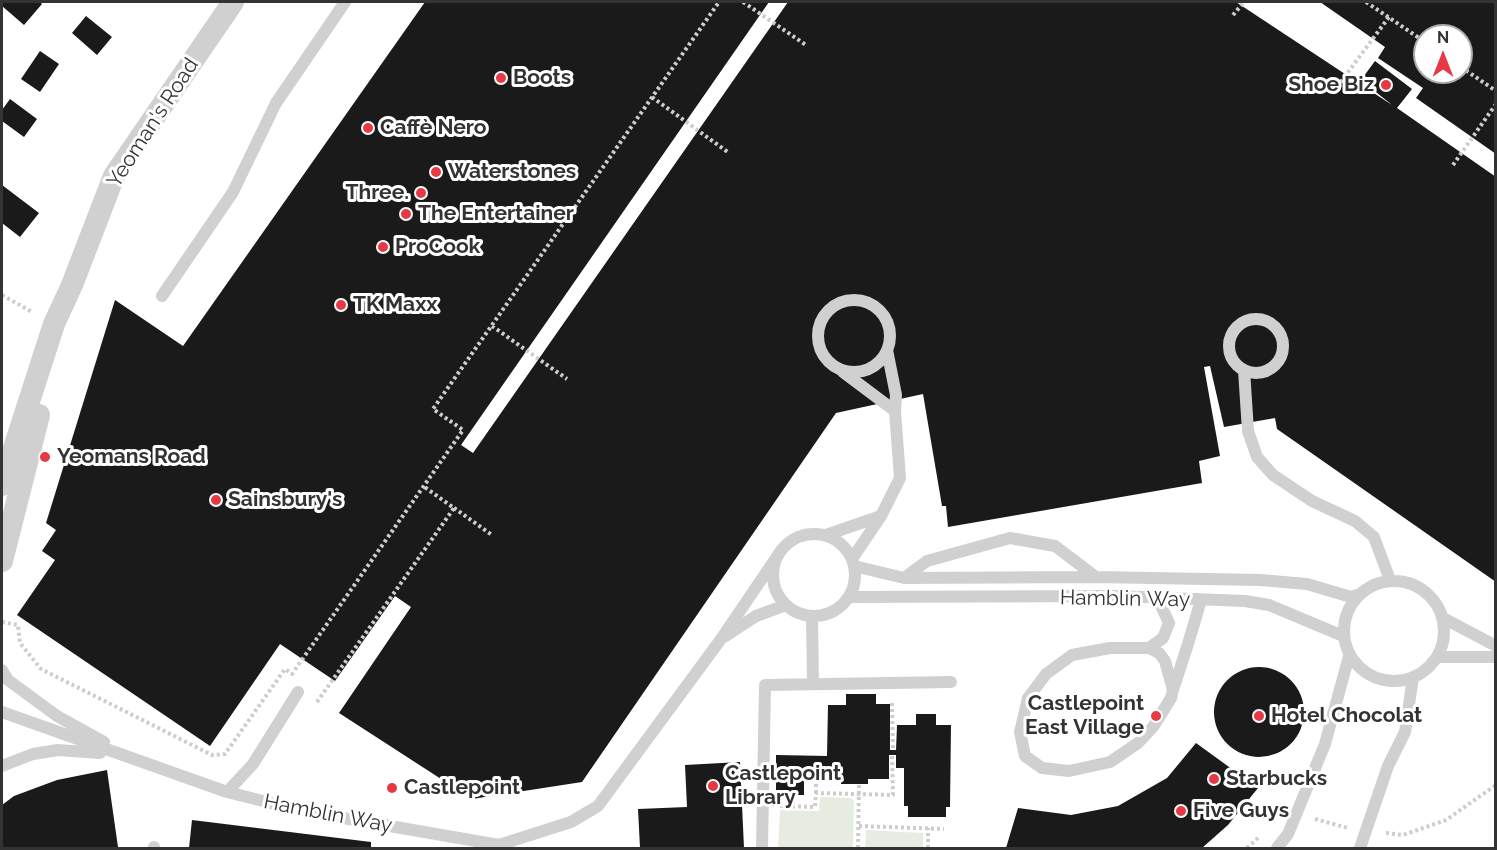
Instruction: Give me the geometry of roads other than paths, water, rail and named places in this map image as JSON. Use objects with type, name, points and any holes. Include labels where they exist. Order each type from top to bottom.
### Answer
[{"type":"street","name":"Yeoman's Road","points":[[2,485],[54,324],[72,285],[114,176],[234,2]]},
{"type":"street","name":"Yeoman's Road","points":[[2,561],[72,285]]},
{"type":"lane","points":[[162,296],[233,192],[276,103],[345,2]]},
{"type":"lane","points":[[853,562],[881,516],[900,478],[895,381],[887,350],[890,332],[882,313],[862,301],[840,303],[823,318],[818,340],[827,360],[895,411]]},
{"type":"lane","points":[[1244,370],[1259,373],[1268,370],[1281,356],[1282,337],[1271,323],[1252,318],[1239,323],[1232,331],[1229,352],[1233,360],[1244,370],[1248,431],[1257,457],[1283,482],[1312,501],[1355,521],[1374,537],[1390,580]]},
{"type":"lane","points":[[842,371],[860,372],[869,369],[877,364],[887,350]]},
{"type":"lane","name":"Hamblin Way","points":[[2,712],[227,792],[303,811],[499,845],[571,822],[598,806],[721,639],[780,552],[800,536],[826,535],[881,516]]},
{"type":"lane","points":[[780,552],[774,566],[774,579],[777,593],[786,605],[798,612],[812,615],[832,611],[849,597],[855,576],[853,562],[846,548],[826,535]]},
{"type":"lane","name":"Hamblin Way","points":[[904,578],[927,561],[1010,538],[1055,546],[1096,577]]},
{"type":"lane","name":"Hamblin Way","points":[[853,562],[904,578],[1096,577],[1260,580],[1307,584],[1351,597],[1358,595]]},
{"type":"lane","points":[[1390,580],[1408,582],[1424,589],[1436,602],[1443,618],[1444,640],[1438,657],[1426,670],[1413,677],[1376,680],[1364,673],[1349,656],[1343,636],[1343,623],[1349,606],[1358,595],[1375,584],[1390,580]]},
{"type":"lane","name":"Hamblin Way","points":[[849,597],[1117,596],[1245,601],[1269,605],[1343,636]]},
{"type":"lane","points":[[1149,648],[1163,638],[1168,623],[1158,599]]},
{"type":"lane","points":[[1173,690],[1171,673],[1165,662],[1159,653],[1149,648],[1110,648],[1072,655],[1046,674],[1028,698],[1020,732],[1025,756],[1042,768],[1069,771],[1110,762],[1138,743],[1153,727],[1173,690],[1201,600]]},
{"type":"lane","name":"Hamblin Way","points":[[721,639],[756,615],[786,605]]},
{"type":"lane","points":[[812,615],[813,684]]},
{"type":"lane","points":[[1443,618],[1496,646]]},
{"type":"lane","points":[[1277,849],[1288,834],[1325,744],[1349,656]]},
{"type":"lane","points":[[1438,657],[1496,657]]},
{"type":"lane","name":"Hamblin Way","points":[[2,670],[8,680],[57,716],[136,760]]},
{"type":"lane","points":[[1360,849],[1388,766],[1405,732],[1413,677]]},
{"type":"lane","points":[[762,849],[765,685],[951,682]]},
{"type":"lane","points":[[227,792],[253,764],[298,692]]},
{"type":"lane","name":"Hamblin Way","points":[[2,766],[33,754],[58,750],[87,751],[136,760]]},
{"type":"place","name":"Boots","points":[[501,78]]},
{"type":"place","name":"Shoe Biz","points":[[1386,85]]},
{"type":"place","name":"Caffè Nero","points":[[368,128]]},
{"type":"place","name":"Waterstones","points":[[436,172]]},
{"type":"place","name":"Three.","points":[[421,193]]},
{"type":"place","name":"The Entertainer","points":[[406,214]]},
{"type":"place","name":"ProCook","points":[[383,247]]},
{"type":"place","name":"TK Maxx","points":[[341,305]]},
{"type":"place","name":"Yeomans Road","points":[[45,457]]},
{"type":"place","name":"Sainsbury's","points":[[216,500]]},
{"type":"place","name":"Castlepoint East Village","points":[[1156,716]]},
{"type":"place","name":"Hotel Chocolat","points":[[1259,716]]},
{"type":"place","name":"Starbucks","points":[[1214,779]]},
{"type":"place","name":"Castlepoint Library","points":[[713,786]]},
{"type":"place","name":"Castlepoint","points":[[392,788]]},
{"type":"place","name":"Five Guys","points":[[1181,811]]}]
